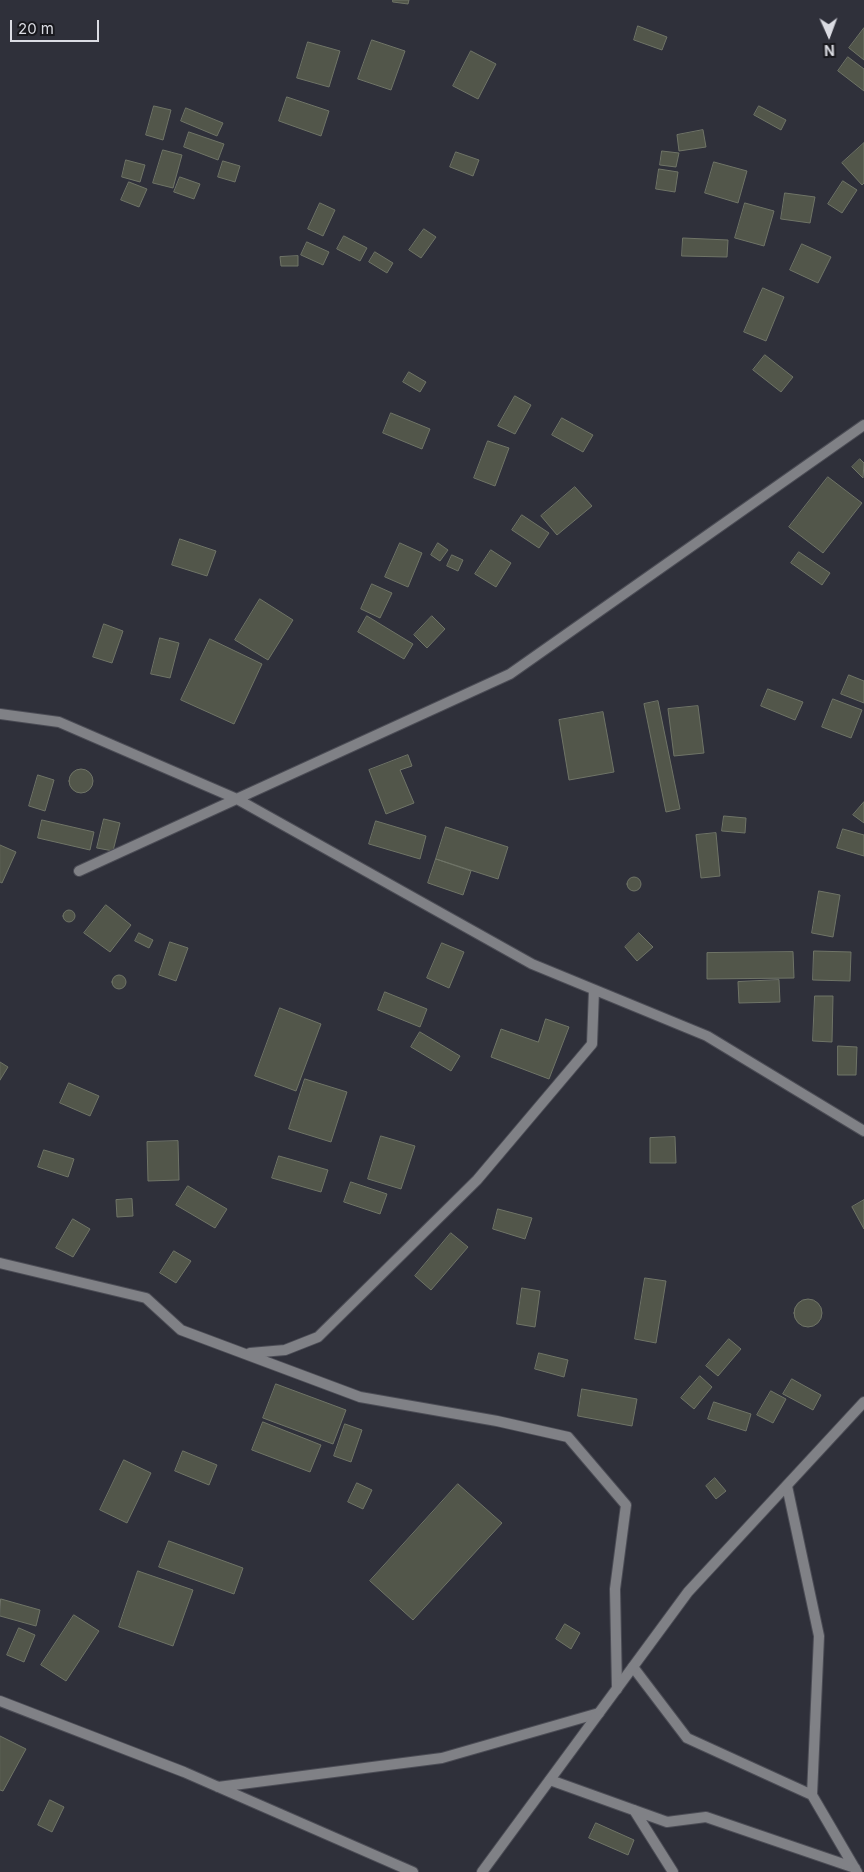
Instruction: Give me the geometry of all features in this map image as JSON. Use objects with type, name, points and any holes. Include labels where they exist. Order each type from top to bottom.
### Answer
[{"type":"street","points":[[79,872],[510,674],[864,425]]},
{"type":"street","points":[[0,714],[59,722],[237,799],[532,964],[707,1036],[864,1131]]},
{"type":"street","points":[[245,1354],[285,1350],[318,1337],[477,1180],[592,1044],[594,990]]},
{"type":"street","points":[[0,1263],[146,1298],[181,1330],[360,1397],[496,1421],[568,1437],[626,1505],[615,1589],[617,1689]]},
{"type":"street","points":[[482,1872],[688,1592],[864,1402]]},
{"type":"street","points":[[787,1486],[820,1636],[812,1795],[856,1870]]},
{"type":"street","points":[[633,1667],[687,1738],[812,1795]]},
{"type":"street","points":[[0,1701],[184,1772],[413,1872]]},
{"type":"street","points":[[218,1787],[442,1758],[599,1712]]},
{"type":"street","points":[[550,1780],[666,1822],[706,1817],[856,1870]]},
{"type":"street","points":[[634,1810],[673,1872]]},
{"type":"building","points":[[393,0],[409,0],[408,4],[393,2]]},
{"type":"building","points":[[638,26],[667,37],[662,50],[634,40]]},
{"type":"building","points":[[864,28],[864,60],[849,48]]},
{"type":"building","points":[[372,40],[405,51],[391,90],[358,79]]},
{"type":"building","points":[[308,42],[340,51],[329,87],[297,78]]},
{"type":"building","points":[[471,51],[496,64],[478,99],[453,86]]},
{"type":"building","points":[[848,57],[864,69],[864,91],[838,71]]},
{"type":"building","points":[[287,97],[329,111],[321,136],[279,121]]},
{"type":"building","points":[[154,106],[171,110],[163,140],[146,135]]},
{"type":"building","points":[[759,106],[786,120],[781,130],[754,115]]},
{"type":"building","points":[[186,108],[223,123],[217,136],[181,121]]},
{"type":"building","points":[[703,130],[706,147],[679,151],[677,135]]},
{"type":"building","points":[[189,132],[224,144],[218,160],[184,147]]},
{"type":"building","points":[[864,143],[864,183],[862,185],[842,163]]},
{"type":"building","points":[[163,150],[182,155],[173,188],[153,183]]},
{"type":"building","points":[[662,151],[679,153],[676,167],[660,165]]},
{"type":"building","points":[[456,152],[479,160],[473,176],[450,167]]},
{"type":"building","points":[[126,160],[145,165],[140,182],[122,177]]},
{"type":"building","points":[[223,161],[240,166],[235,182],[218,177]]},
{"type":"building","points":[[714,162],[747,171],[738,203],[705,193]]},
{"type":"building","points":[[659,169],[678,172],[675,192],[656,189]]},
{"type":"building","points":[[180,177],[200,184],[194,199],[174,192]]},
{"type":"building","points":[[843,181],[857,190],[842,213],[828,204]]},
{"type":"building","points":[[129,182],[147,189],[139,207],[121,200]]},
{"type":"building","points":[[785,193],[815,197],[810,223],[781,219]]},
{"type":"building","points":[[320,203],[335,210],[323,236],[308,229]]},
{"type":"building","points":[[745,203],[774,211],[764,246],[735,238]]},
{"type":"building","points":[[424,229],[436,237],[421,258],[409,250]]},
{"type":"building","points":[[344,236],[367,248],[360,261],[337,249]]},
{"type":"building","points":[[683,238],[728,240],[727,257],[682,256]]},
{"type":"building","points":[[307,242],[329,252],[323,265],[301,255]]},
{"type":"building","points":[[802,244],[831,257],[818,283],[790,270]]},
{"type":"building","points":[[375,252],[393,263],[387,273],[369,262]]},
{"type":"building","points":[[298,256],[298,266],[281,266],[280,257]]},
{"type":"building","points":[[763,288],[784,297],[766,341],[744,332]]},
{"type":"building","points":[[765,355],[793,377],[781,392],[753,370]]},
{"type":"building","points":[[409,372],[426,382],[420,392],[403,382]]},
{"type":"building","points":[[515,396],[531,405],[515,434],[498,426]]},
{"type":"building","points":[[391,413],[430,429],[422,449],[383,433]]},
{"type":"building","points":[[562,418],[593,435],[583,452],[552,435]]},
{"type":"building","points":[[488,441],[509,448],[495,486],[474,478]]},
{"type":"building","points":[[860,459],[864,463],[863,478],[852,467]]},
{"type":"building","points":[[828,477],[862,503],[823,553],[789,527]]},
{"type":"building","points":[[575,487],[592,506],[557,535],[541,516]]},
{"type":"building","points":[[522,515],[549,533],[539,548],[512,530]]},
{"type":"building","points":[[180,539],[216,551],[207,576],[172,565]]},
{"type":"building","points":[[400,543],[422,553],[408,587],[385,577]]},
{"type":"building","points":[[438,543],[448,550],[440,561],[431,555]]},
{"type":"building","points":[[491,550],[511,563],[496,587],[475,574]]},
{"type":"building","points":[[799,552],[830,573],[822,585],[791,563]]},
{"type":"building","points":[[452,555],[463,560],[458,571],[447,566]]},
{"type":"building","points":[[372,584],[392,593],[380,618],[361,609]]},
{"type":"building","points":[[260,599],[293,620],[268,660],[235,640]]},
{"type":"building","points":[[367,616],[413,644],[404,659],[358,632]]},
{"type":"building","points":[[432,616],[445,629],[427,648],[414,635]]},
{"type":"building","points":[[104,624],[123,631],[112,663],[93,657]]},
{"type":"building","points":[[160,638],[179,643],[170,678],[151,674]]},
{"type":"building","points":[[210,639],[262,664],[234,724],[181,700]]},
{"type":"building","points":[[849,675],[864,681],[864,703],[841,694]]},
{"type":"building","points":[[768,689],[803,702],[795,720],[761,706]]},
{"type":"building","points":[[833,699],[862,710],[851,738],[822,727]]},
{"type":"building","points":[[658,701],[680,809],[666,812],[644,704]]},
{"type":"building","points":[[698,706],[704,753],[674,756],[668,709]]},
{"type":"building","points":[[603,712],[614,772],[569,780],[559,720]]},
{"type":"building","points":[[408,755],[412,766],[400,770],[414,803],[386,814],[369,770]]},
{"type":"building","points":[[81,769],[89,773],[93,781],[89,789],[81,793],[73,789],[69,781],[73,773]]},
{"type":"building","points":[[38,775],[54,780],[45,811],[29,806]]},
{"type":"building","points":[[864,802],[864,823],[853,815]]},
{"type":"building","points":[[724,816],[746,818],[745,833],[722,831]]},
{"type":"building","points":[[104,819],[120,823],[113,851],[97,848]]},
{"type":"building","points":[[42,820],[94,832],[90,850],[38,838]]},
{"type":"building","points":[[376,821],[426,836],[420,859],[369,844]]},
{"type":"building","points":[[446,827],[508,847],[498,879],[436,859]]},
{"type":"building","points":[[843,829],[864,835],[864,856],[837,848]]},
{"type":"building","points":[[716,833],[720,876],[701,878],[696,835]]},
{"type":"building","points":[[0,845],[16,852],[2,883],[0,882]]},
{"type":"building","points":[[436,859],[471,871],[463,895],[428,883]]},
{"type":"building","points":[[634,877],[639,879],[641,884],[639,889],[634,891],[629,889],[627,884],[629,879]]},
{"type":"building","points":[[819,891],[840,895],[833,937],[812,933]]},
{"type":"building","points":[[106,905],[131,925],[110,952],[84,933]]},
{"type":"building","points":[[67,910],[71,910],[75,916],[71,922],[67,922],[63,918],[63,914]]},
{"type":"building","points":[[139,933],[153,940],[149,948],[135,941]]},
{"type":"building","points":[[639,933],[653,947],[637,961],[625,947]]},
{"type":"building","points":[[170,942],[188,948],[176,981],[159,975]]},
{"type":"building","points":[[442,943],[464,952],[449,988],[427,978]]},
{"type":"building","points":[[814,951],[851,952],[850,981],[813,980]]},
{"type":"building","points":[[793,952],[794,978],[707,979],[707,953]]},
{"type":"building","points":[[116,975],[122,975],[126,982],[122,989],[116,989],[112,985],[112,979]]},
{"type":"building","points":[[779,980],[780,1002],[739,1003],[738,982]]},
{"type":"building","points":[[385,992],[427,1009],[420,1027],[378,1010]]},
{"type":"building","points":[[815,996],[833,996],[832,1042],[813,1041]]},
{"type":"building","points":[[280,1008],[321,1024],[296,1091],[255,1076]]},
{"type":"building","points":[[546,1019],[569,1027],[549,1079],[491,1057],[501,1029],[538,1042]]},
{"type":"building","points":[[420,1032],[460,1056],[451,1071],[411,1047]]},
{"type":"building","points":[[838,1046],[857,1047],[856,1075],[838,1075]]},
{"type":"building","points":[[0,1062],[8,1067],[0,1080]]},
{"type":"building","points":[[305,1079],[347,1092],[331,1142],[289,1129]]},
{"type":"building","points":[[69,1083],[99,1096],[90,1116],[60,1103]]},
{"type":"building","points":[[381,1136],[415,1146],[401,1189],[368,1179]]},
{"type":"building","points":[[675,1137],[676,1163],[650,1163],[650,1138]]},
{"type":"building","points":[[178,1141],[179,1180],[148,1181],[147,1142]]},
{"type":"building","points":[[44,1150],[74,1159],[68,1177],[38,1167]]},
{"type":"building","points":[[279,1156],[328,1170],[321,1192],[272,1178]]},
{"type":"building","points":[[351,1182],[387,1194],[380,1214],[344,1202]]},
{"type":"building","points":[[188,1186],[227,1209],[215,1228],[176,1205]]},
{"type":"building","points":[[132,1199],[133,1216],[117,1217],[116,1200]]},
{"type":"building","points":[[864,1200],[864,1229],[852,1207]]},
{"type":"building","points":[[498,1209],[532,1218],[525,1239],[493,1229]]},
{"type":"building","points":[[73,1219],[90,1229],[73,1257],[56,1248]]},
{"type":"building","points":[[451,1233],[468,1247],[431,1290],[415,1276]]},
{"type":"building","points":[[174,1251],[191,1261],[176,1283],[160,1273]]},
{"type":"building","points":[[645,1278],[666,1281],[656,1343],[635,1339]]},
{"type":"building","points":[[522,1288],[540,1291],[535,1327],[517,1324]]},
{"type":"building","points":[[808,1299],[818,1303],[822,1313],[818,1323],[808,1327],[798,1323],[794,1313],[798,1303]]},
{"type":"building","points":[[729,1339],[741,1349],[718,1376],[706,1366]]},
{"type":"building","points":[[539,1353],[568,1360],[564,1377],[535,1369]]},
{"type":"building","points":[[700,1376],[712,1387],[694,1409],[681,1398]]},
{"type":"building","points":[[792,1379],[821,1395],[813,1410],[783,1394]]},
{"type":"building","points":[[276,1384],[346,1410],[333,1444],[263,1418]]},
{"type":"building","points":[[582,1389],[637,1399],[632,1426],[578,1416]]},
{"type":"building","points":[[771,1391],[786,1399],[773,1423],[757,1415]]},
{"type":"building","points":[[714,1402],[751,1414],[746,1431],[708,1419]]},
{"type":"building","points":[[263,1422],[321,1445],[310,1472],[252,1450]]},
{"type":"building","points":[[345,1424],[362,1430],[351,1462],[334,1456]]},
{"type":"building","points":[[183,1451],[217,1465],[209,1485],[175,1471]]},
{"type":"building","points":[[124,1460],[151,1473],[127,1523],[100,1510]]},
{"type":"building","points":[[715,1478],[726,1491],[716,1499],[706,1486]]},
{"type":"building","points":[[357,1483],[372,1490],[363,1509],[348,1502]]},
{"type":"building","points":[[458,1484],[502,1523],[413,1620],[370,1581]]},
{"type":"building","points":[[169,1541],[243,1568],[234,1594],[159,1567]]},
{"type":"building","points":[[138,1571],[193,1590],[173,1646],[119,1627]]},
{"type":"building","points":[[1,1599],[40,1610],[36,1626],[0,1616]]},
{"type":"building","points":[[74,1615],[99,1631],[66,1681],[41,1665]]},
{"type":"building","points":[[565,1624],[580,1633],[571,1649],[556,1639]]},
{"type":"building","points":[[19,1628],[35,1635],[24,1662],[7,1655]]},
{"type":"building","points":[[0,1736],[26,1749],[3,1791],[0,1790]]},
{"type":"building","points":[[50,1800],[64,1807],[52,1832],[38,1825]]},
{"type":"building","points":[[596,1823],[634,1840],[628,1855],[589,1838]]}]
